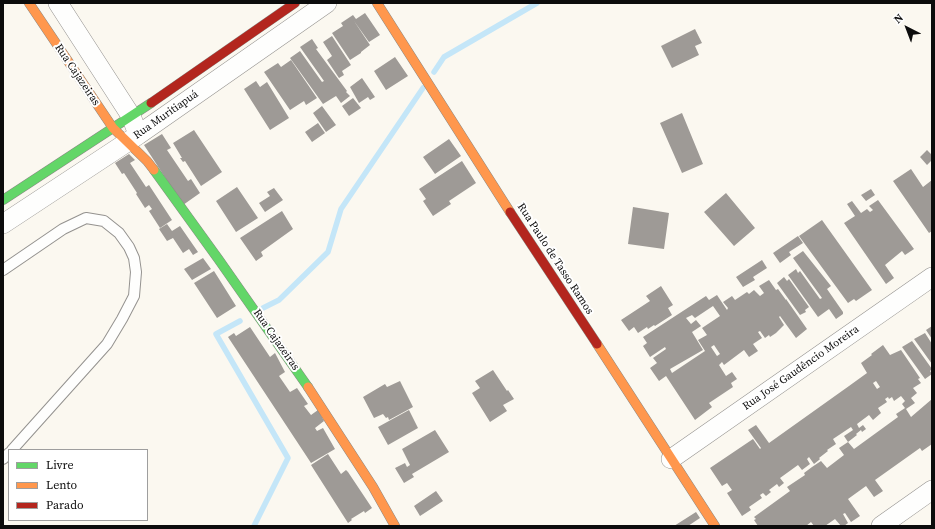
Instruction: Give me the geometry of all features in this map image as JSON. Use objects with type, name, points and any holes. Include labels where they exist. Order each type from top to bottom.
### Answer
[{"type":"street","name":"Rua Cajazeiras","points":[[29,3],[112,128],[133,139],[147,161],[219,260],[327,415],[373,487],[395,526]]},
{"type":"street","name":"Rua Cajazeiras","points":[[58,3],[132,116],[133,139]]},
{"type":"street","name":"Rua Muritiapuá","points":[[3,200],[132,116],[295,3]]},
{"type":"street","name":"Rua Muritiapuá","points":[[3,224],[133,139],[327,3]]},
{"type":"street","name":"Rua Paulo de Tasso Ramos","points":[[377,3],[500,197],[715,526]]},
{"type":"street","name":"Rua José Gaudêncio Moreira","points":[[671,459],[932,277]]},
{"type":"street","points":[[881,526],[932,490]]},
{"type":"lane","points":[[3,270],[64,230],[86,218],[104,221],[119,233],[129,247],[134,258],[136,272],[134,296],[122,319],[106,344],[13,449]]},
{"type":"building","points":[[365,13],[380,35],[369,42],[354,21],[370,45],[350,60],[332,33],[343,26],[341,23],[353,15],[356,19]]},
{"type":"building","points":[[695,29],[702,43],[695,46],[699,55],[672,68],[661,46]]},
{"type":"building","points":[[332,36],[351,65],[342,71],[344,75],[339,78],[327,60],[332,56],[323,42]]},
{"type":"building","points":[[312,39],[318,48],[316,49],[350,96],[341,103],[336,96],[323,104],[290,58],[300,51],[322,82],[324,81],[300,47]]},
{"type":"building","points":[[395,57],[408,76],[386,90],[374,71]]},
{"type":"building","points":[[291,60],[317,98],[306,105],[304,101],[290,110],[264,72],[278,63],[281,67]]},
{"type":"building","points":[[362,78],[375,97],[370,100],[368,97],[359,103],[350,87]]},
{"type":"building","points":[[256,81],[260,87],[267,82],[289,118],[270,130],[244,89]]},
{"type":"building","points":[[353,98],[361,108],[349,116],[342,106]]},
{"type":"building","points":[[322,106],[336,125],[326,132],[313,113]]},
{"type":"building","points":[[682,113],[703,164],[682,173],[660,123]]},
{"type":"building","points":[[318,123],[325,133],[312,142],[305,132]]},
{"type":"building","points":[[194,130],[222,172],[201,186],[185,161],[183,162],[180,158],[182,158],[173,143]]},
{"type":"building","points":[[162,134],[171,148],[167,150],[188,181],[191,179],[200,193],[183,205],[144,145]]},
{"type":"building","points":[[449,139],[461,156],[435,174],[423,157]]},
{"type":"building","points":[[927,150],[932,155],[932,160],[927,165],[920,157]]},
{"type":"building","points":[[129,154],[135,160],[130,163],[146,187],[149,185],[172,220],[160,228],[149,211],[152,209],[149,205],[145,208],[124,173],[122,174],[115,163]]},
{"type":"building","points":[[462,161],[476,183],[449,201],[451,204],[433,216],[423,201],[426,199],[419,189]]},
{"type":"building","points":[[911,169],[923,187],[932,180],[932,231],[929,233],[893,181]]},
{"type":"building","points":[[237,187],[258,218],[236,232],[216,201]]},
{"type":"building","points":[[274,188],[283,200],[265,212],[259,203],[270,196],[267,192]]},
{"type":"building","points":[[871,189],[875,195],[866,201],[861,195]]},
{"type":"building","points":[[726,193],[755,228],[734,246],[704,212]]},
{"type":"building","points":[[878,200],[914,249],[905,255],[902,251],[885,265],[894,278],[886,284],[844,223],[855,216],[847,204],[852,201],[861,213],[867,209],[870,212],[873,210],[869,206]]},
{"type":"building","points":[[633,207],[669,213],[664,249],[628,244]]},
{"type":"building","points":[[282,211],[293,229],[261,252],[263,256],[256,261],[240,238]]},
{"type":"building","points":[[822,220],[872,290],[856,301],[854,299],[848,303],[799,236]]},
{"type":"building","points":[[167,224],[172,231],[180,226],[198,252],[193,255],[189,249],[183,253],[173,238],[167,241],[159,229]]},
{"type":"building","points":[[798,236],[803,243],[789,252],[791,255],[780,263],[773,253]]},
{"type":"building","points":[[803,251],[831,286],[827,289],[843,312],[843,314],[836,319],[829,309],[818,317],[788,275],[796,269],[798,273],[800,271],[820,299],[822,298],[793,258]]},
{"type":"building","points":[[203,258],[211,269],[192,280],[184,269]]},
{"type":"building","points":[[762,260],[767,268],[753,277],[755,280],[743,287],[736,277]]},
{"type":"building","points":[[214,271],[236,306],[217,318],[194,283]]},
{"type":"building","points":[[784,277],[787,281],[789,279],[809,307],[805,310],[806,312],[800,315],[777,283]]},
{"type":"building","points":[[769,280],[776,290],[778,289],[786,299],[807,329],[796,338],[780,316],[779,317],[784,325],[776,333],[765,338],[760,331],[758,332],[762,338],[753,344],[758,351],[749,357],[744,350],[724,365],[722,362],[719,365],[726,376],[732,372],[737,379],[731,383],[733,387],[709,403],[712,407],[695,420],[666,376],[659,381],[650,368],[657,363],[653,358],[666,349],[665,347],[650,357],[643,346],[647,343],[643,337],[706,296],[709,300],[717,295],[727,310],[728,308],[723,302],[732,296],[735,300],[747,292],[749,294],[754,290],[760,296],[764,293],[759,286]],"holes":[[[713,306],[720,316],[702,328],[707,335],[698,340],[705,351],[672,373],[670,369],[703,350],[692,332],[701,326],[696,320],[691,324],[686,318],[692,315],[695,318]],[[714,345],[720,354],[717,356],[711,347]]]},
{"type":"building","points":[[661,286],[673,305],[668,308],[672,315],[655,326],[654,325],[648,329],[647,327],[638,333],[634,327],[629,331],[621,320],[650,301],[646,296]]},
{"type":"building","points":[[932,326],[932,339],[926,330]]},
{"type":"building","points":[[250,327],[270,357],[275,353],[285,372],[279,376],[290,392],[297,388],[308,404],[304,406],[311,415],[318,410],[324,421],[315,428],[317,431],[323,428],[335,449],[311,463],[228,337],[234,333],[236,336]]},
{"type":"building","points":[[925,333],[932,344],[932,364],[914,339]]},
{"type":"building","points":[[912,341],[932,369],[930,371],[932,374],[925,379],[902,347]]},
{"type":"building","points":[[883,345],[890,355],[901,350],[920,378],[918,379],[921,383],[913,388],[917,393],[911,398],[915,403],[906,409],[911,417],[932,399],[932,444],[922,451],[920,448],[875,480],[883,491],[874,497],[866,486],[848,499],[860,516],[851,522],[845,513],[843,514],[848,523],[844,526],[841,526],[835,519],[825,526],[814,526],[811,522],[806,526],[758,526],[754,520],[756,519],[754,517],[790,491],[787,487],[805,475],[804,473],[812,467],[821,461],[827,468],[844,455],[839,448],[848,442],[844,436],[853,430],[851,427],[833,439],[836,444],[827,450],[828,451],[814,464],[809,457],[807,459],[810,464],[802,470],[798,465],[780,478],[784,483],[779,487],[777,484],[769,490],[771,492],[766,496],[763,493],[760,495],[762,498],[749,507],[751,510],[742,516],[727,493],[732,490],[727,483],[722,486],[710,468],[753,439],[760,449],[761,448],[748,430],[756,425],[769,443],[867,373],[861,363],[872,355],[871,354]],"holes":[[[876,381],[880,387],[877,389],[873,383]],[[901,396],[905,401],[902,404],[905,408],[896,414],[898,417],[854,449],[848,442],[857,435],[856,434],[861,430],[862,432],[866,429],[863,425],[859,428],[857,424],[869,415],[873,420],[881,413],[878,408],[887,402],[885,399],[892,397],[894,401]]]},
{"type":"building","points":[[493,370],[514,399],[503,405],[507,411],[490,422],[472,393],[480,388],[475,381]]},
{"type":"building","points":[[400,381],[413,407],[389,420],[388,417],[386,418],[383,414],[374,418],[363,397],[385,384],[387,387]]},
{"type":"building","points":[[409,410],[418,428],[388,445],[378,427]]},
{"type":"building","points":[[435,430],[449,452],[412,474],[414,477],[404,483],[395,468],[405,463],[407,467],[410,465],[402,449]]},
{"type":"building","points":[[328,454],[341,474],[346,470],[348,472],[372,508],[351,519],[352,520],[348,523],[311,465]]},
{"type":"building","points":[[436,491],[443,501],[420,516],[414,506]]},
{"type":"building","points":[[696,512],[700,518],[688,526],[674,526]]},
{"type":"waterway","points":[[434,72],[444,57],[537,3]]},
{"type":"waterway","points":[[263,308],[279,300],[328,252],[341,209],[423,88]]},
{"type":"waterway","points":[[240,321],[216,334],[288,458],[254,526]]},
{"type":"traffic: fast","points":[[3,200],[151,103]]},
{"type":"traffic: fast","points":[[154,170],[308,387]]},
{"type":"traffic: slow","points":[[29,3],[113,128],[147,161],[154,170]]},
{"type":"traffic: slow","points":[[377,3],[510,212]]},
{"type":"traffic: slow","points":[[597,344],[715,526]]},
{"type":"traffic: slow","points":[[308,387],[373,487],[395,526]]},
{"type":"traffic: jam","points":[[151,103],[295,3]]},
{"type":"traffic: jam","points":[[510,212],[597,344]]}]
